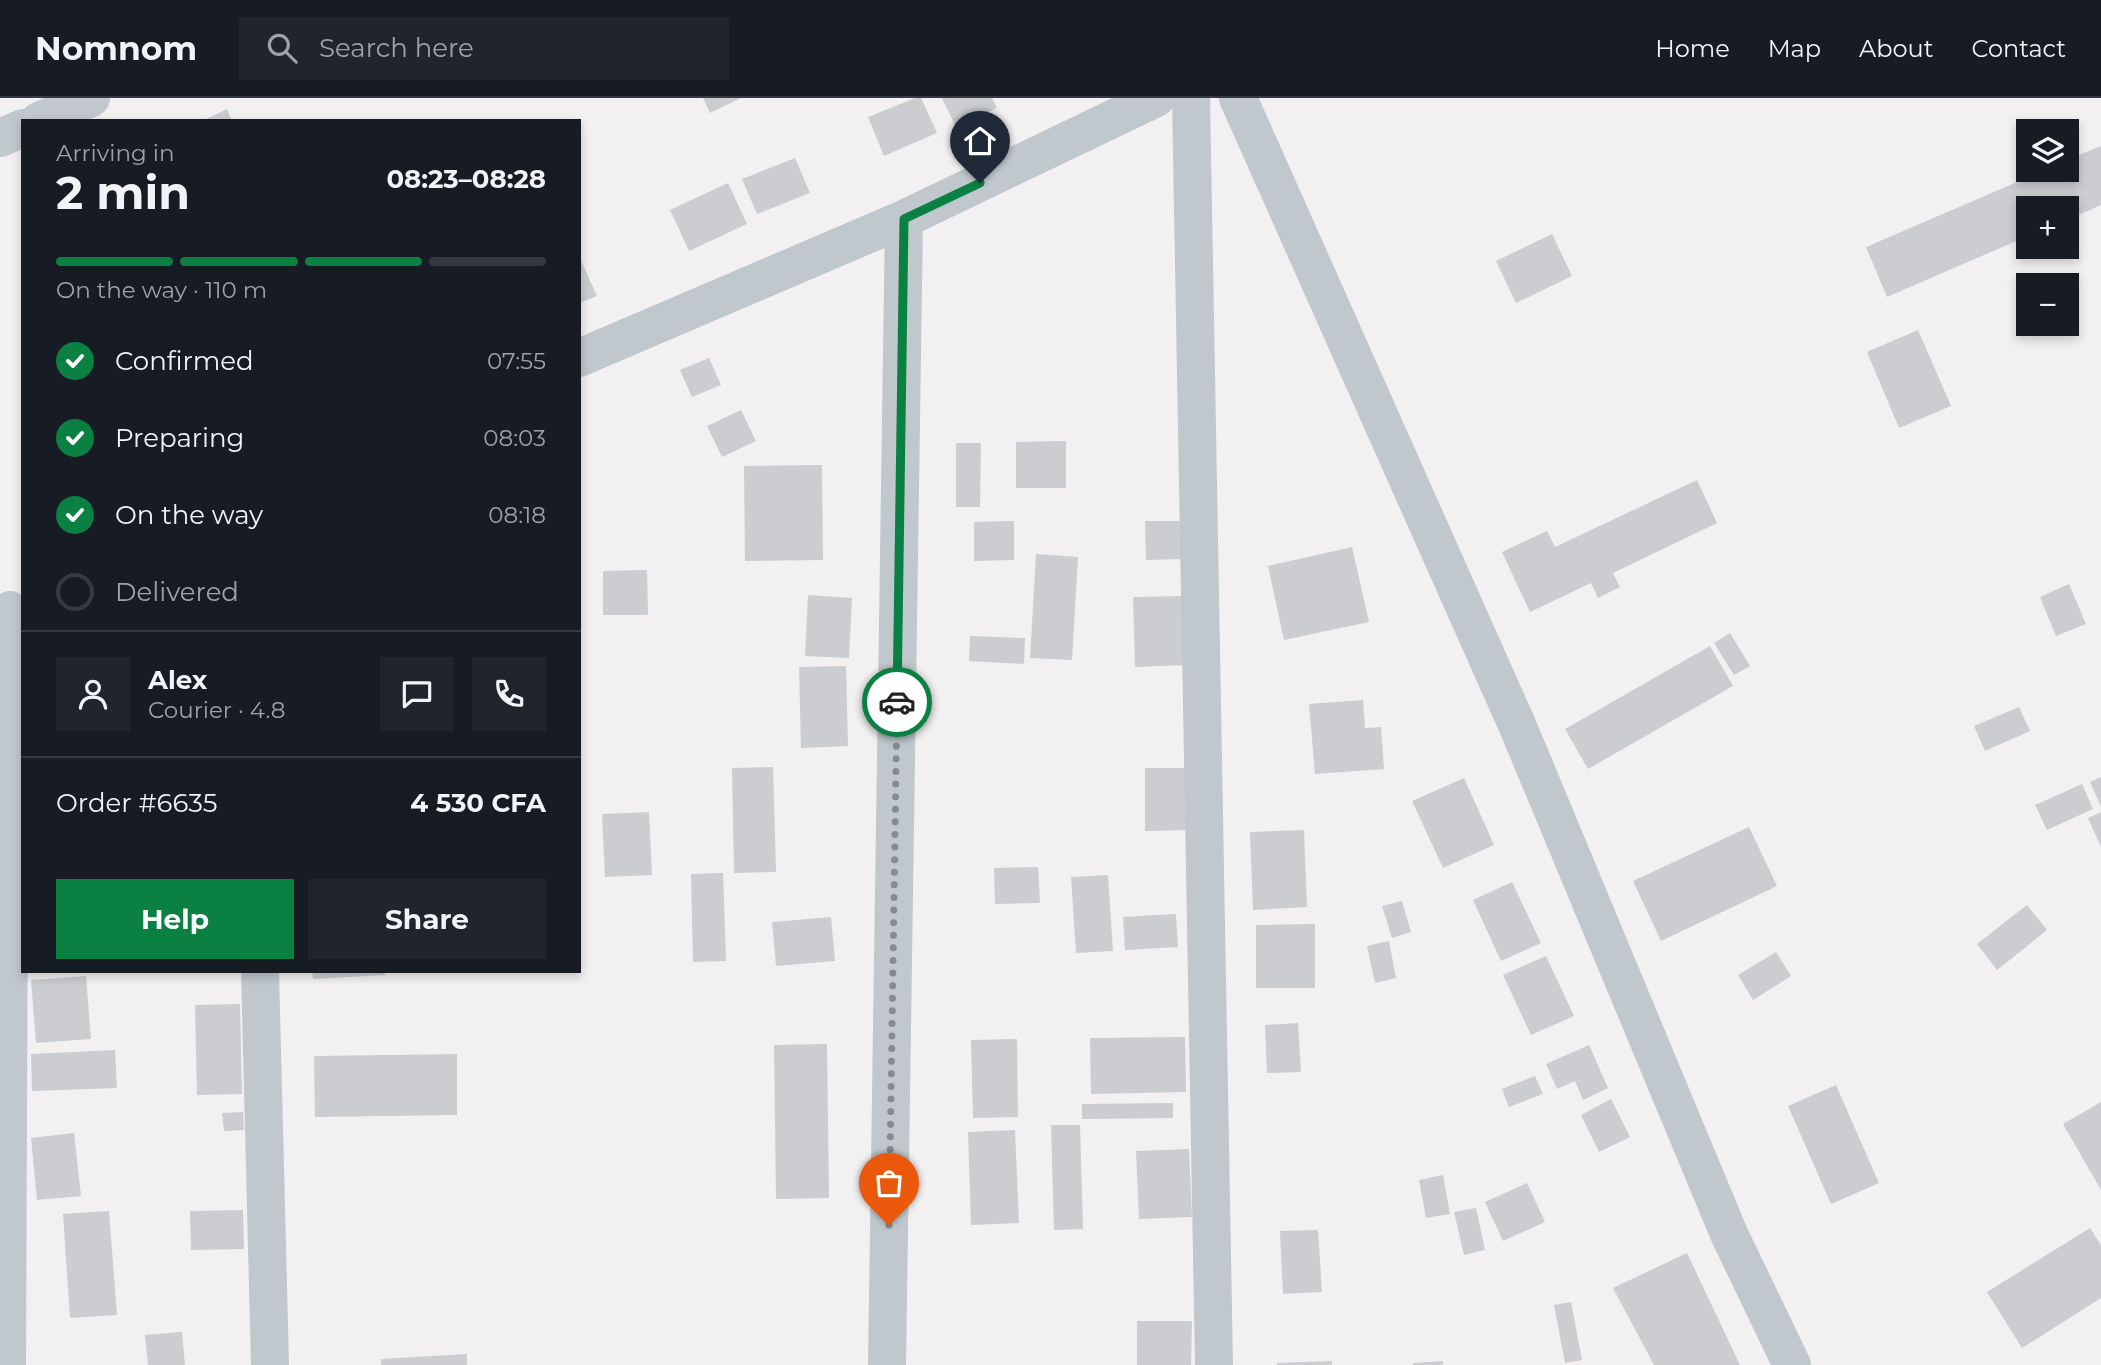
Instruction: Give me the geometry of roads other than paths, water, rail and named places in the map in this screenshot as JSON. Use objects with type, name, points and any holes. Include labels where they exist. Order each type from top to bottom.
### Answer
[{"type":"street","points":[[581,357],[904,219],[1156,98]]},
{"type":"street","points":[[1191,98],[1214,1365]]},
{"type":"street","points":[[1238,98],[1518,727],[1729,1234],[1792,1365]]},
{"type":"street","points":[[46,119],[83,108]]},
{"type":"street","points":[[0,138],[21,129]]},
{"type":"street","points":[[887,1365],[904,219]]},
{"type":"street","points":[[7,1365],[11,610]]},
{"type":"street","points":[[260,973],[270,1365]]}]
